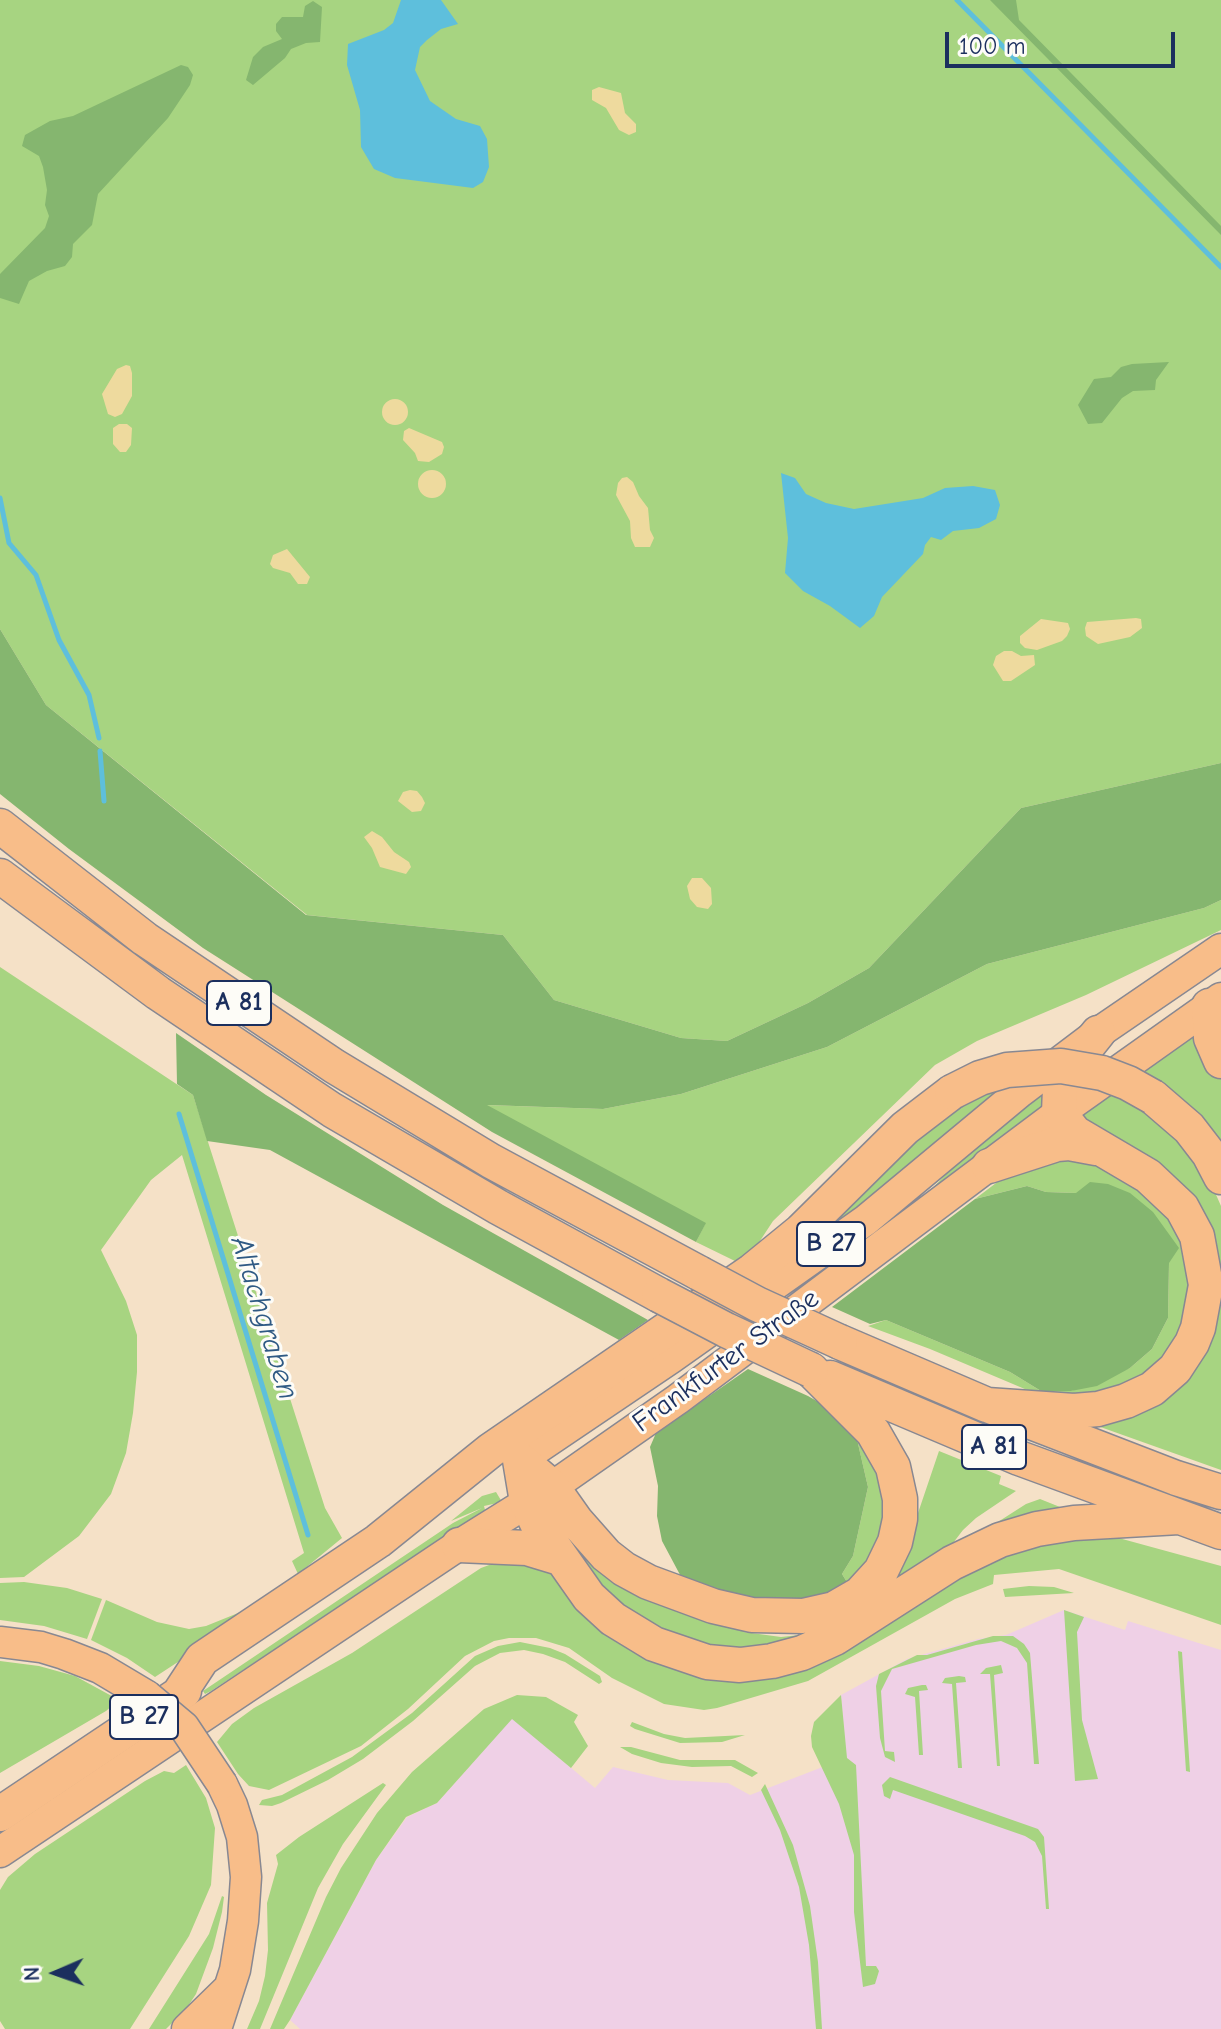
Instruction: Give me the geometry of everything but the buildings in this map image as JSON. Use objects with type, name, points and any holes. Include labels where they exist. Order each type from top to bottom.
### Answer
[{"type":"highway","name":"A 81","points":[[0,826],[145,939],[334,1066],[491,1161],[768,1310],[987,1405],[1176,1478],[1221,1492]]},
{"type":"highway","name":"A 81","points":[[0,876],[158,993],[332,1110],[498,1207],[659,1295],[811,1370],[1019,1458],[1221,1532]]},
{"type":"highway","points":[[1215,1002],[1211,1038],[1221,1061]]},
{"type":"highway","name":"B 27","points":[[1059,1113],[1060,1088],[1066,1073],[1098,1033]]},
{"type":"highway","points":[[179,1694],[202,1659],[367,1548],[491,1450],[752,1271],[801,1231],[905,1128],[952,1092],[980,1078],[1007,1070],[1061,1066],[1114,1077],[1153,1097],[1189,1128],[1209,1154],[1221,1177]]},
{"type":"highway","points":[[987,1405],[1074,1411],[1098,1409],[1126,1401],[1152,1389],[1175,1369],[1195,1336],[1203,1314],[1206,1285],[1202,1252],[1190,1221],[1170,1194],[1148,1176],[1075,1133],[1059,1113]]},
{"type":"highway","points":[[989,1166],[1057,1144],[1069,1143],[1098,1149]]},
{"type":"highway","points":[[520,1460],[540,1495],[624,1569],[648,1582],[700,1602],[752,1615],[803,1616],[834,1609],[860,1594],[881,1571],[895,1542],[900,1499],[893,1467],[879,1440],[811,1370]]},
{"type":"highway","name":"Frankfurter Straße","points":[[179,1694],[290,1623],[520,1460]]},
{"type":"highway","points":[[540,1495],[537,1523],[589,1597],[628,1629],[654,1644],[707,1662],[740,1665],[802,1653],[835,1638],[942,1569],[1000,1540],[1037,1529],[1074,1523],[1179,1517]]},
{"type":"highway","points":[[459,1545],[527,1548],[560,1558]]},
{"type":"highway","name":"B 27","points":[[3,1842],[179,1694]]},
{"type":"main road","name":"Frankfurter Straße","points":[[520,1460],[866,1220],[1020,1092],[1098,1033],[1221,949]]},
{"type":"main road","name":"Frankfurter Straße","points":[[3,1842],[218,1706],[459,1545],[540,1495],[678,1399],[1059,1113],[1215,1002]]},
{"type":"main road","points":[[0,1642],[41,1647],[100,1668],[136,1688],[173,1716],[195,1741],[222,1784],[239,1825],[245,1866],[243,1921],[231,1986],[216,2029]]},
{"type":"main road","points":[[187,2029],[231,1986]]},
{"type":"shaded area","points":[[1064,1610],[1125,1630],[1128,1621],[1221,1650],[1221,2029],[300,2029],[290,2020],[376,1860],[407,1817],[437,1803],[512,1718],[595,1788],[613,1767],[668,1780],[728,1783],[750,1795],[846,1758],[841,1695],[907,1659],[978,1639],[1006,1635]]},
{"type":"green space","points":[[0,0],[1221,0],[1221,763],[1021,808],[869,968],[808,1003],[727,1041],[681,1038],[554,1000],[503,935],[307,915],[46,705],[0,629]]},
{"type":"green space","points":[[990,0],[1016,0],[1019,20],[1221,226],[1221,235]]},
{"type":"green space","points":[[313,1],[322,7],[320,42],[291,49],[285,58],[253,85],[246,80],[253,57],[263,47],[282,39],[276,31],[276,24],[282,17],[303,17],[305,6]]},
{"type":"green space","points":[[181,65],[188,67],[193,75],[190,85],[168,118],[98,194],[92,225],[73,244],[72,257],[65,266],[29,281],[19,304],[0,298],[0,274],[45,228],[49,216],[45,205],[47,190],[43,167],[39,156],[22,146],[25,135],[50,121],[73,116]]},
{"type":"green space","points":[[1169,362],[1156,380],[1155,390],[1133,391],[1122,398],[1102,423],[1088,424],[1078,405],[1094,379],[1111,377],[1121,367],[1132,364]]},
{"type":"green space","points":[[0,629],[46,705],[306,915],[503,935],[554,1000],[681,1038],[727,1041],[808,1003],[869,968],[1021,808],[1221,763],[1221,900],[1204,908],[987,964],[827,1047],[681,1094],[603,1109],[487,1105],[706,1223],[696,1242],[492,1132],[203,948],[0,794]]},
{"type":"green space","points":[[1221,900],[1221,930],[1086,995],[977,1041],[935,1065],[773,1221],[754,1250],[737,1262],[696,1242],[705,1224],[485,1105],[603,1109],[681,1094],[827,1047],[987,964],[1204,908]]},
{"type":"green space","points":[[0,967],[193,1095],[325,1508],[342,1538],[298,1574],[292,1561],[304,1553],[182,1155],[151,1180],[101,1250],[126,1301],[137,1335],[133,1413],[126,1453],[111,1494],[79,1536],[24,1577],[0,1578]]},
{"type":"green space","points":[[1188,1031],[1202,1040],[1221,1079],[1221,1150],[1140,1074],[1147,1070],[1142,1063]]},
{"type":"green space","points":[[176,1033],[266,1095],[443,1205],[648,1320],[619,1340],[270,1150],[207,1141],[193,1095],[177,1084]]},
{"type":"green space","points":[[1043,1086],[1041,1105],[1046,1110],[801,1293],[796,1291],[917,1204],[960,1160]]},
{"type":"green space","points":[[1000,1087],[976,1112],[877,1194],[819,1237],[939,1116]]},
{"type":"green space","points":[[1106,1090],[1156,1114],[1206,1172],[1221,1206],[1221,1470],[1092,1424],[1163,1392],[1211,1249],[1086,1126],[1079,1110]]},
{"type":"green space","points":[[1077,1152],[1168,1205],[1195,1264],[1178,1350],[1115,1397],[1039,1395],[868,1326],[886,1320],[1010,1372],[1041,1391],[1071,1391],[1130,1368],[1152,1349],[1168,1318],[1169,1262],[1076,1193],[1046,1192],[1027,1186],[975,1199],[1004,1177]]},
{"type":"green space","points":[[1090,1182],[1108,1184],[1130,1193],[1153,1212],[1179,1248],[1169,1263],[1168,1318],[1152,1349],[1130,1368],[1097,1386],[1071,1391],[1041,1391],[1010,1372],[886,1320],[870,1324],[832,1307],[975,1199],[1027,1186],[1046,1192],[1076,1193]]},
{"type":"green space","points":[[748,1369],[808,1396],[853,1422],[868,1487],[853,1556],[842,1574],[850,1587],[791,1606],[686,1586],[662,1541],[657,1516],[658,1486],[650,1447],[656,1433]]},
{"type":"green space","points":[[853,1422],[873,1444],[891,1527],[850,1587],[842,1574],[853,1556],[868,1487]]},
{"type":"green space","points":[[939,1451],[1001,1476],[999,1484],[1016,1491],[976,1518],[940,1560],[880,1589],[917,1516]]},
{"type":"green space","points":[[496,1492],[502,1502],[484,1506],[483,1512],[205,1694],[203,1691],[453,1523],[482,1508],[451,1521],[482,1496]]},
{"type":"green space","points":[[1040,1499],[1070,1511],[990,1527],[1026,1504]]},
{"type":"green space","points":[[1115,1537],[1221,1566],[1221,1625],[1059,1569],[994,1575],[993,1584],[955,1599],[808,1681],[717,1708],[704,1710],[664,1704],[612,1678],[569,1648],[536,1638],[509,1638],[494,1641],[465,1656],[408,1709],[361,1746],[269,1790],[249,1786],[217,1742],[232,1724],[254,1708],[352,1653],[481,1568],[500,1561],[548,1568],[703,1671],[873,1624],[1029,1541]]},
{"type":"green space","points":[[576,1547],[604,1575],[744,1629],[744,1632],[781,1637],[809,1634],[742,1655],[646,1629],[567,1552]]},
{"type":"green space","points":[[24,1582],[67,1588],[102,1599],[87,1639],[44,1626],[0,1620],[0,1583]]},
{"type":"green space","points":[[297,1584],[155,1677],[127,1658],[91,1640],[106,1600],[157,1622],[189,1629],[206,1626],[248,1609]]},
{"type":"green space","points":[[1054,1587],[1074,1593],[1005,1597],[1003,1589]]},
{"type":"green space","points":[[1064,1610],[1084,1617],[1077,1632],[1082,1720],[1098,1779],[1075,1781]]},
{"type":"green space","points":[[993,1636],[1013,1636],[1030,1653],[1039,1764],[1034,1764],[1027,1663],[1017,1648],[1001,1641],[892,1669],[881,1691],[885,1751],[894,1752],[895,1762],[885,1757],[880,1738],[876,1686],[879,1674],[917,1655],[927,1655]]},
{"type":"green space","points":[[520,1642],[565,1654],[600,1676],[602,1682],[599,1684],[565,1662],[543,1654],[524,1650],[500,1653],[475,1666],[413,1721],[363,1759],[281,1803],[259,1805],[262,1800],[282,1795],[352,1757],[412,1713],[475,1656],[498,1646]]},
{"type":"green space","points":[[1178,1651],[1182,1652],[1190,1772],[1186,1771]]},
{"type":"green space","points":[[0,1661],[39,1666],[75,1676],[119,1700],[106,1711],[0,1773]]},
{"type":"green space","points":[[1001,1665],[1003,1673],[994,1675],[1000,1766],[997,1766],[990,1674],[980,1674],[986,1668]]},
{"type":"green space","points":[[965,1677],[966,1682],[956,1683],[962,1768],[958,1768],[952,1684],[942,1683],[945,1678]]},
{"type":"green space","points":[[926,1685],[928,1690],[919,1691],[923,1755],[919,1755],[915,1697],[905,1694],[908,1688]]},
{"type":"green space","points":[[517,1695],[546,1697],[578,1715],[574,1722],[588,1746],[571,1768],[512,1719],[437,1803],[406,1817],[376,1860],[290,2020],[284,2029],[270,2029],[326,1897],[377,1813],[412,1772],[484,1709]]},
{"type":"green space","points":[[841,1695],[847,1758],[856,1765],[866,1966],[876,1966],[879,1971],[875,1984],[863,1987],[854,1912],[854,1855],[839,1804],[812,1747],[811,1736],[814,1722]]},
{"type":"green space","points":[[632,1722],[685,1738],[745,1735],[722,1742],[680,1743],[635,1729],[630,1726]]},
{"type":"green space","points":[[620,1747],[680,1760],[735,1760],[758,1773],[752,1777],[731,1766],[692,1767],[661,1763]]},
{"type":"green space","points":[[186,1765],[206,1798],[215,1828],[211,1885],[189,1936],[130,2029],[5,2029],[0,2021],[0,1890],[8,1877],[35,1854],[145,1781],[164,1771],[174,1773]]},
{"type":"green space","points":[[890,1777],[1038,1829],[1044,1837],[1049,1909],[1046,1909],[1042,1856],[1035,1842],[893,1790],[890,1799],[884,1796],[882,1785]]},
{"type":"green space","points":[[383,1783],[386,1785],[343,1844],[318,1888],[260,2029],[247,2029],[265,1976],[267,1903],[278,1864],[276,1855]]},
{"type":"green space","points":[[765,1784],[793,1845],[810,1906],[818,1962],[822,2029],[816,2029],[809,1945],[799,1887],[780,1830],[761,1790]]},
{"type":"green space","points":[[222,1896],[222,1912],[213,1948],[196,1994],[166,2029],[149,2029],[209,1934]]},
{"type":"sand","points":[[599,87],[621,93],[625,113],[636,124],[636,132],[629,135],[619,130],[606,108],[592,100],[592,90]]},
{"type":"sand","points":[[130,366],[132,373],[132,396],[122,414],[115,417],[108,414],[102,394],[117,369]]},
{"type":"sand","points":[[395,399],[404,403],[408,412],[404,421],[395,425],[386,421],[382,412],[386,403]]},
{"type":"sand","points":[[119,424],[132,428],[131,445],[126,452],[120,452],[113,444],[113,428]]},
{"type":"sand","points":[[409,428],[442,442],[442,454],[429,462],[418,461],[403,440],[404,431]]},
{"type":"sand","points":[[432,470],[442,474],[446,484],[442,494],[432,498],[422,494],[418,484],[422,474]]},
{"type":"sand","points":[[627,477],[633,482],[648,508],[654,538],[650,547],[635,547],[631,538],[630,521],[616,495],[622,478]]},
{"type":"sand","points":[[287,549],[310,577],[307,584],[298,584],[290,573],[273,568],[270,564],[273,555]]},
{"type":"sand","points":[[1041,619],[1068,623],[1070,629],[1067,636],[1062,641],[1037,650],[1025,648],[1020,643],[1020,636]]},
{"type":"sand","points":[[1141,619],[1142,628],[1130,637],[1098,644],[1086,636],[1087,622]]},
{"type":"sand","points":[[1004,651],[1021,656],[1034,655],[1035,665],[1011,681],[1003,681],[993,665],[996,656]]},
{"type":"sand","points":[[417,791],[422,797],[425,803],[421,811],[412,812],[398,801],[403,792]]},
{"type":"sand","points":[[372,831],[409,862],[411,867],[406,874],[380,867],[364,837]]},
{"type":"sand","points":[[692,878],[702,878],[711,888],[712,904],[708,909],[697,907],[690,899],[687,886]]},
{"type":"water","points":[[401,0],[441,0],[458,24],[441,29],[420,47],[415,70],[430,101],[456,119],[480,126],[487,139],[489,167],[483,182],[473,188],[395,178],[374,169],[361,147],[360,110],[347,65],[348,44],[384,30],[393,23]]},
{"type":"water","points":[[781,473],[795,478],[806,494],[826,503],[854,509],[923,498],[945,488],[973,486],[995,490],[1000,505],[996,519],[979,528],[953,531],[941,540],[931,537],[923,554],[882,597],[874,616],[860,628],[803,591],[785,573],[788,538]]},
{"type":"waterway","points":[[957,0],[1221,267]]},
{"type":"waterway","name":"Altachgraben","points":[[0,498],[9,543],[36,575],[59,640],[89,695],[99,738]]},
{"type":"waterway","name":"Altachgraben","points":[[100,751],[104,801]]},
{"type":"waterway","name":"Altachgraben","points":[[179,1114],[308,1535]]}]
